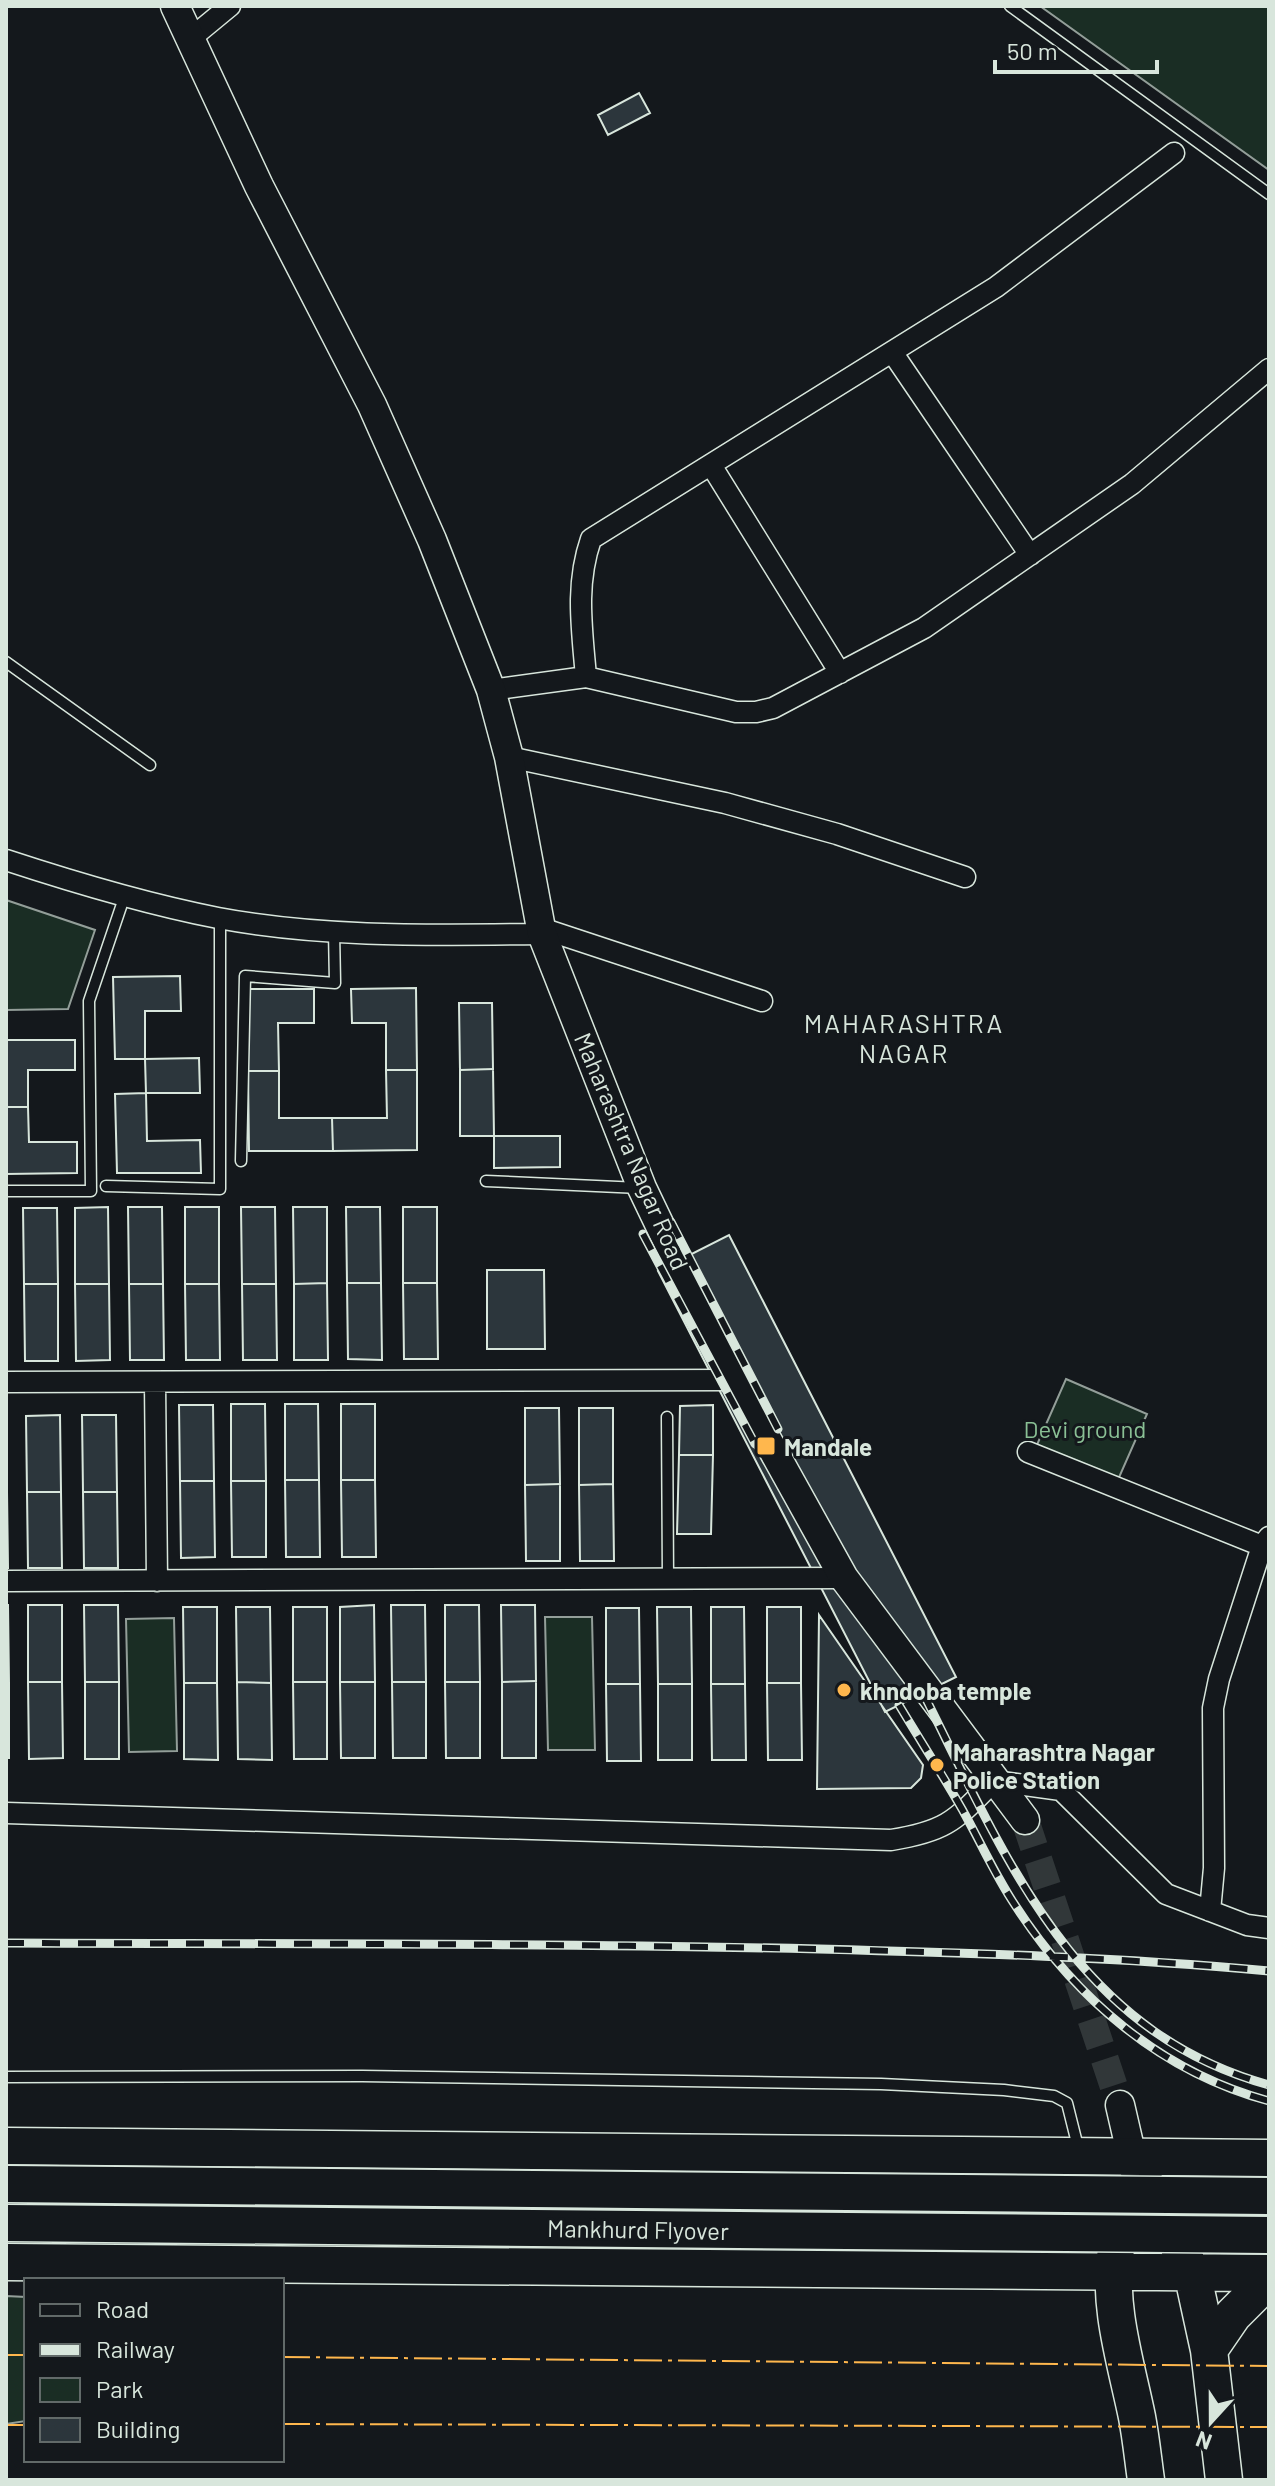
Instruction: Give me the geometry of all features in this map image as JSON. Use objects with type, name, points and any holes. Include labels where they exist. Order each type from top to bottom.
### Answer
[{"type":"highway","points":[[6,2146],[1269,2158]]},
{"type":"highway","points":[[1132,2157],[1112,2272],[1121,2349],[1137,2419],[1146,2480]]},
{"type":"highway","points":[[1132,2157],[1192,2272],[1209,2350],[1224,2480]]},
{"type":"highway","name":"Mankhurd Flyover","points":[[6,2184],[1269,2196]]},
{"type":"highway","name":"Mankhurd Flyover","points":[[6,2223],[1269,2235]]},
{"type":"highway","points":[[6,2262],[1269,2273]]},
{"type":"highway","points":[[1209,2350],[1233,2315],[1269,2279]]},
{"type":"highway","points":[[1215,2405],[1247,2480]]},
{"type":"highway","points":[[1137,2419],[1162,2480]]},
{"type":"street","name":"Maharashtra Nagar Road","points":[[175,6],[259,186],[401,465],[491,690],[509,757],[541,931],[642,1188],[734,1380],[844,1578],[1025,1820]]},
{"type":"street","points":[[190,39],[230,6]]},
{"type":"street","points":[[586,677],[579,593],[582,565],[591,539],[996,287],[1174,153]]},
{"type":"street","points":[[892,352],[1030,555]]},
{"type":"street","points":[[491,690],[586,677],[736,712],[773,708],[924,628],[1132,484],[1269,369]]},
{"type":"street","points":[[711,465],[840,673]]},
{"type":"street","points":[[509,757],[725,803],[837,834],[965,877]]},
{"type":"street","points":[[6,860],[124,898],[220,919],[398,936],[541,931],[762,1001]]},
{"type":"street","points":[[6,1382],[734,1380]]},
{"type":"street","points":[[155,1382],[157,1581]]},
{"type":"street","points":[[1028,1452],[1266,1542],[1219,1679],[1213,1708],[1214,1868],[1210,1911]]},
{"type":"street","points":[[6,1581],[844,1578]]},
{"type":"street","points":[[6,1813],[891,1840],[926,1834],[954,1821],[994,1781],[1061,1790],[1166,1894],[1247,1925],[1269,1928]]},
{"type":"street","points":[[1120,2105],[1132,2157]]},
{"type":"lane","points":[[1010,6],[1269,194]]},
{"type":"lane","points":[[6,662],[150,765]]},
{"type":"lane","points":[[6,1191],[91,1191],[89,1001],[124,898]]},
{"type":"lane","points":[[106,1186],[220,1189],[220,919]]},
{"type":"lane","points":[[241,1161],[245,976],[335,983],[334,931]]},
{"type":"lane","points":[[486,1181],[642,1188]]},
{"type":"lane","points":[[667,1417],[668,1579]]},
{"type":"lane","points":[[6,2077],[557,2078],[881,2084],[1004,2090],[1054,2096],[1067,2103],[1080,2156]]},
{"type":"green space","points":[[1040,6],[1269,6],[1269,170]]},
{"type":"green space","points":[[6,900],[95,930],[68,1009],[6,1010]]},
{"type":"green space","name":"Devi ground","points":[[1066,1379],[1147,1414],[1117,1482],[1036,1447]]},
{"type":"green space","points":[[545,1617],[592,1617],[595,1750],[548,1750]]},
{"type":"green space","points":[[174,1618],[177,1751],[129,1752],[126,1619]]},
{"type":"green space","points":[[6,2296],[24,2297],[24,2421],[6,2424]]},
{"type":"building","points":[[639,93],[650,113],[608,135],[598,115]]},
{"type":"building","points":[[180,976],[181,1011],[145,1011],[145,1059],[115,1059],[113,977]]},
{"type":"building","points":[[416,988],[417,1070],[386,1070],[386,1023],[352,1023],[351,989]]},
{"type":"building","points":[[247,989],[314,989],[314,1023],[278,1023],[279,1071],[248,1071]]},
{"type":"building","points":[[459,1003],[492,1003],[493,1069],[460,1070]]},
{"type":"building","points":[[6,1040],[75,1040],[75,1070],[28,1070],[28,1107],[6,1107]]},
{"type":"building","points":[[199,1058],[200,1093],[146,1093],[145,1059]]},
{"type":"building","points":[[493,1069],[494,1136],[460,1136],[460,1070]]},
{"type":"building","points":[[386,1070],[417,1070],[417,1150],[333,1151],[332,1118],[387,1118]]},
{"type":"building","points":[[248,1071],[279,1071],[279,1118],[332,1118],[333,1151],[249,1151]]},
{"type":"building","points":[[146,1093],[147,1141],[200,1140],[201,1173],[117,1173],[115,1094]]},
{"type":"building","points":[[6,1107],[28,1107],[29,1142],[77,1142],[77,1173],[6,1174]]},
{"type":"building","points":[[494,1136],[560,1136],[560,1167],[494,1168]]},
{"type":"building","points":[[108,1207],[109,1284],[75,1284],[75,1208]]},
{"type":"building","points":[[128,1207],[162,1207],[163,1284],[129,1284]]},
{"type":"building","points":[[185,1207],[219,1207],[219,1284],[185,1284]]},
{"type":"building","points":[[241,1207],[275,1207],[276,1284],[242,1284]]},
{"type":"building","points":[[293,1207],[327,1207],[327,1283],[294,1284]]},
{"type":"building","points":[[346,1207],[380,1207],[381,1283],[347,1283]]},
{"type":"building","points":[[403,1207],[437,1207],[437,1283],[403,1283]]},
{"type":"building","points":[[23,1208],[57,1208],[58,1284],[24,1284]]},
{"type":"building","points":[[729,1235],[956,1677],[885,1712],[658,1271]]},
{"type":"building","points":[[487,1270],[544,1270],[545,1349],[487,1349]]},
{"type":"building","points":[[327,1283],[328,1360],[294,1360],[294,1284]]},
{"type":"building","points":[[347,1283],[381,1283],[382,1360],[348,1359]]},
{"type":"building","points":[[403,1283],[437,1283],[438,1359],[404,1359]]},
{"type":"building","points":[[24,1284],[58,1284],[58,1361],[25,1361]]},
{"type":"building","points":[[75,1284],[109,1284],[110,1360],[76,1361]]},
{"type":"building","points":[[129,1284],[163,1284],[164,1360],[130,1360]]},
{"type":"building","points":[[185,1284],[219,1284],[220,1360],[186,1360]]},
{"type":"building","points":[[242,1284],[276,1284],[277,1360],[243,1360]]},
{"type":"building","points":[[231,1404],[265,1404],[266,1481],[231,1481]]},
{"type":"building","points":[[285,1404],[318,1404],[319,1480],[285,1480]]},
{"type":"building","points":[[341,1404],[375,1404],[375,1480],[341,1480]]},
{"type":"building","points":[[179,1405],[213,1405],[214,1481],[180,1481]]},
{"type":"building","points":[[713,1405],[713,1455],[679,1455],[680,1406]]},
{"type":"building","points":[[525,1408],[559,1408],[560,1484],[525,1485]]},
{"type":"building","points":[[579,1408],[613,1408],[613,1484],[579,1485]]},
{"type":"building","points":[[60,1415],[61,1492],[27,1492],[26,1416]]},
{"type":"building","points":[[82,1415],[116,1415],[117,1492],[83,1492]]},
{"type":"building","points":[[679,1455],[713,1455],[711,1534],[677,1534]]},
{"type":"building","points":[[285,1480],[319,1480],[320,1557],[286,1557]]},
{"type":"building","points":[[341,1480],[375,1480],[376,1557],[342,1557]]},
{"type":"building","points":[[180,1481],[214,1481],[215,1557],[181,1558]]},
{"type":"building","points":[[231,1481],[266,1481],[266,1557],[232,1557]]},
{"type":"building","points":[[560,1484],[560,1561],[526,1561],[525,1485]]},
{"type":"building","points":[[613,1484],[614,1561],[580,1561],[579,1485]]},
{"type":"building","points":[[7,1492],[8,1568],[6,1568]]},
{"type":"building","points":[[27,1492],[61,1492],[62,1568],[28,1568]]},
{"type":"building","points":[[83,1492],[117,1492],[118,1568],[84,1568]]},
{"type":"building","points":[[8,1605],[9,1683],[6,1683]]},
{"type":"building","points":[[28,1605],[62,1605],[62,1682],[28,1682]]},
{"type":"building","points":[[84,1605],[118,1605],[119,1682],[85,1682]]},
{"type":"building","points":[[374,1605],[375,1682],[340,1682],[340,1607]]},
{"type":"building","points":[[391,1605],[425,1605],[426,1682],[392,1682]]},
{"type":"building","points":[[445,1605],[479,1605],[480,1682],[445,1682]]},
{"type":"building","points":[[501,1605],[535,1605],[536,1681],[502,1682]]},
{"type":"building","points":[[183,1607],[217,1607],[217,1683],[184,1683]]},
{"type":"building","points":[[236,1607],[270,1607],[271,1683],[237,1682]]},
{"type":"building","points":[[293,1607],[327,1607],[327,1682],[293,1682]]},
{"type":"building","points":[[657,1607],[691,1607],[692,1684],[658,1684]]},
{"type":"building","points":[[711,1607],[744,1607],[745,1684],[711,1684]]},
{"type":"building","points":[[767,1607],[801,1607],[801,1683],[767,1683]]},
{"type":"building","points":[[606,1608],[639,1608],[640,1684],[606,1684]]},
{"type":"building","name":"khndoba temple","points":[[819,1615],[923,1765],[921,1778],[911,1788],[817,1789]]},
{"type":"building","points":[[536,1681],[536,1758],[502,1758],[502,1682]]},
{"type":"building","points":[[28,1682],[62,1682],[63,1758],[29,1759]]},
{"type":"building","points":[[85,1682],[119,1682],[119,1759],[85,1759]]},
{"type":"building","points":[[237,1682],[271,1683],[272,1760],[238,1759]]},
{"type":"building","points":[[293,1682],[327,1682],[327,1759],[294,1759]]},
{"type":"building","points":[[340,1682],[375,1682],[375,1758],[341,1758]]},
{"type":"building","points":[[392,1682],[426,1682],[426,1758],[393,1758]]},
{"type":"building","points":[[445,1682],[480,1682],[480,1758],[446,1758]]},
{"type":"building","points":[[6,1683],[9,1683],[9,1758],[6,1758]]},
{"type":"building","points":[[184,1683],[217,1683],[218,1760],[184,1759]]},
{"type":"building","points":[[767,1683],[801,1683],[802,1760],[768,1760]]},
{"type":"building","points":[[606,1684],[640,1684],[641,1761],[607,1761]]},
{"type":"building","points":[[658,1684],[692,1684],[692,1760],[658,1760]]},
{"type":"building","points":[[711,1684],[745,1684],[746,1760],[712,1760]]},
{"type":"tunnel","points":[[1025,1820],[1120,2105]]},
{"type":"railway","points":[[671,1222],[778,1429]]},
{"type":"railway","points":[[643,1234],[755,1444]]},
{"type":"railway","points":[[923,1693],[1018,1875],[1054,1931],[1096,1981],[1144,2024],[1202,2059],[1269,2085]]},
{"type":"railway","points":[[899,1705],[962,1809],[1008,1894],[1065,1971],[1124,2027],[1157,2051],[1230,2088],[1269,2101]]},
{"type":"railway","points":[[6,1943],[819,1949],[1100,1959],[1269,1971]]},
{"type":"power","points":[[6,2355],[24,2355]]},
{"type":"power","points":[[284,2357],[1269,2366]]},
{"type":"power","points":[[284,2424],[1269,2427]]},
{"type":"power","points":[[6,2425],[24,2425]]},
{"type":"place","name":"Mandale","points":[[766,1446]]},
{"type":"place","name":"khndoba temple","points":[[844,1690]]},
{"type":"place","name":"Maharashtra Nagar Police Station","points":[[937,1765]]},
{"type":"district","name":"MAHARASHTRA NAGAR","points":[[904,1037]]}]
